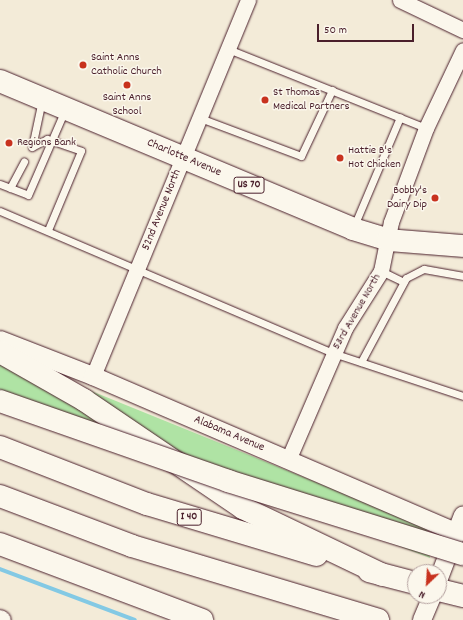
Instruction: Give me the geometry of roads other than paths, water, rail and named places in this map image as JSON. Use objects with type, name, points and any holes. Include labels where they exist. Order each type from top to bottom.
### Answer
[{"type":"main road","name":"Charlotte Avenue","points":[[0,81],[353,229],[388,240],[463,246]]},
{"type":"main road","points":[[0,352],[84,400],[243,508],[383,575]]},
{"type":"main road","points":[[0,401],[228,481],[463,554]]},
{"type":"main road","name":"I 40","points":[[0,447],[148,504],[407,581]]},
{"type":"main road","points":[[0,496],[132,546],[375,618]]},
{"type":"main road","points":[[0,544],[202,620]]},
{"type":"main road","points":[[447,592],[463,596]]},
{"type":"street","name":"52nd Avenue North","points":[[93,376],[248,0]]},
{"type":"street","points":[[400,0],[463,30]]},
{"type":"street","name":"53rd Avenue North","points":[[288,460],[333,353],[381,271],[390,225],[426,128],[462,57]]},
{"type":"street","name":"Alabama Avenue","points":[[0,340],[93,376],[456,532]]},
{"type":"street","points":[[444,564],[463,515]]},
{"type":"street","points":[[422,620],[429,604]]},
{"type":"lane","points":[[228,49],[426,128]]},
{"type":"lane","points":[[200,118],[301,156],[332,90]]},
{"type":"lane","points":[[43,99],[32,147],[52,140],[81,151],[48,230]]},
{"type":"lane","points":[[0,184],[28,195],[66,108]]},
{"type":"lane","points":[[353,229],[400,117]]},
{"type":"lane","points":[[10,188],[24,162]]},
{"type":"lane","points":[[0,211],[138,268],[333,353],[463,396]]},
{"type":"lane","points":[[361,362],[404,282],[411,274],[424,269],[463,276]]},
{"type":"lane","points":[[381,271],[404,282]]},
{"type":"waterway","points":[[0,569],[135,620]]},
{"type":"place","name":"Saint Anns Catholic Church","points":[[83,65]]},
{"type":"place","name":"Saint Anns School","points":[[127,85]]},
{"type":"place","name":"St Thomas Medical Partners","points":[[265,100]]},
{"type":"place","name":"Regions Bank","points":[[9,143]]},
{"type":"place","name":"Hattie B's Hot Chicken","points":[[340,158]]},
{"type":"place","name":"Bobby's Dairy Dip","points":[[435,198]]}]
